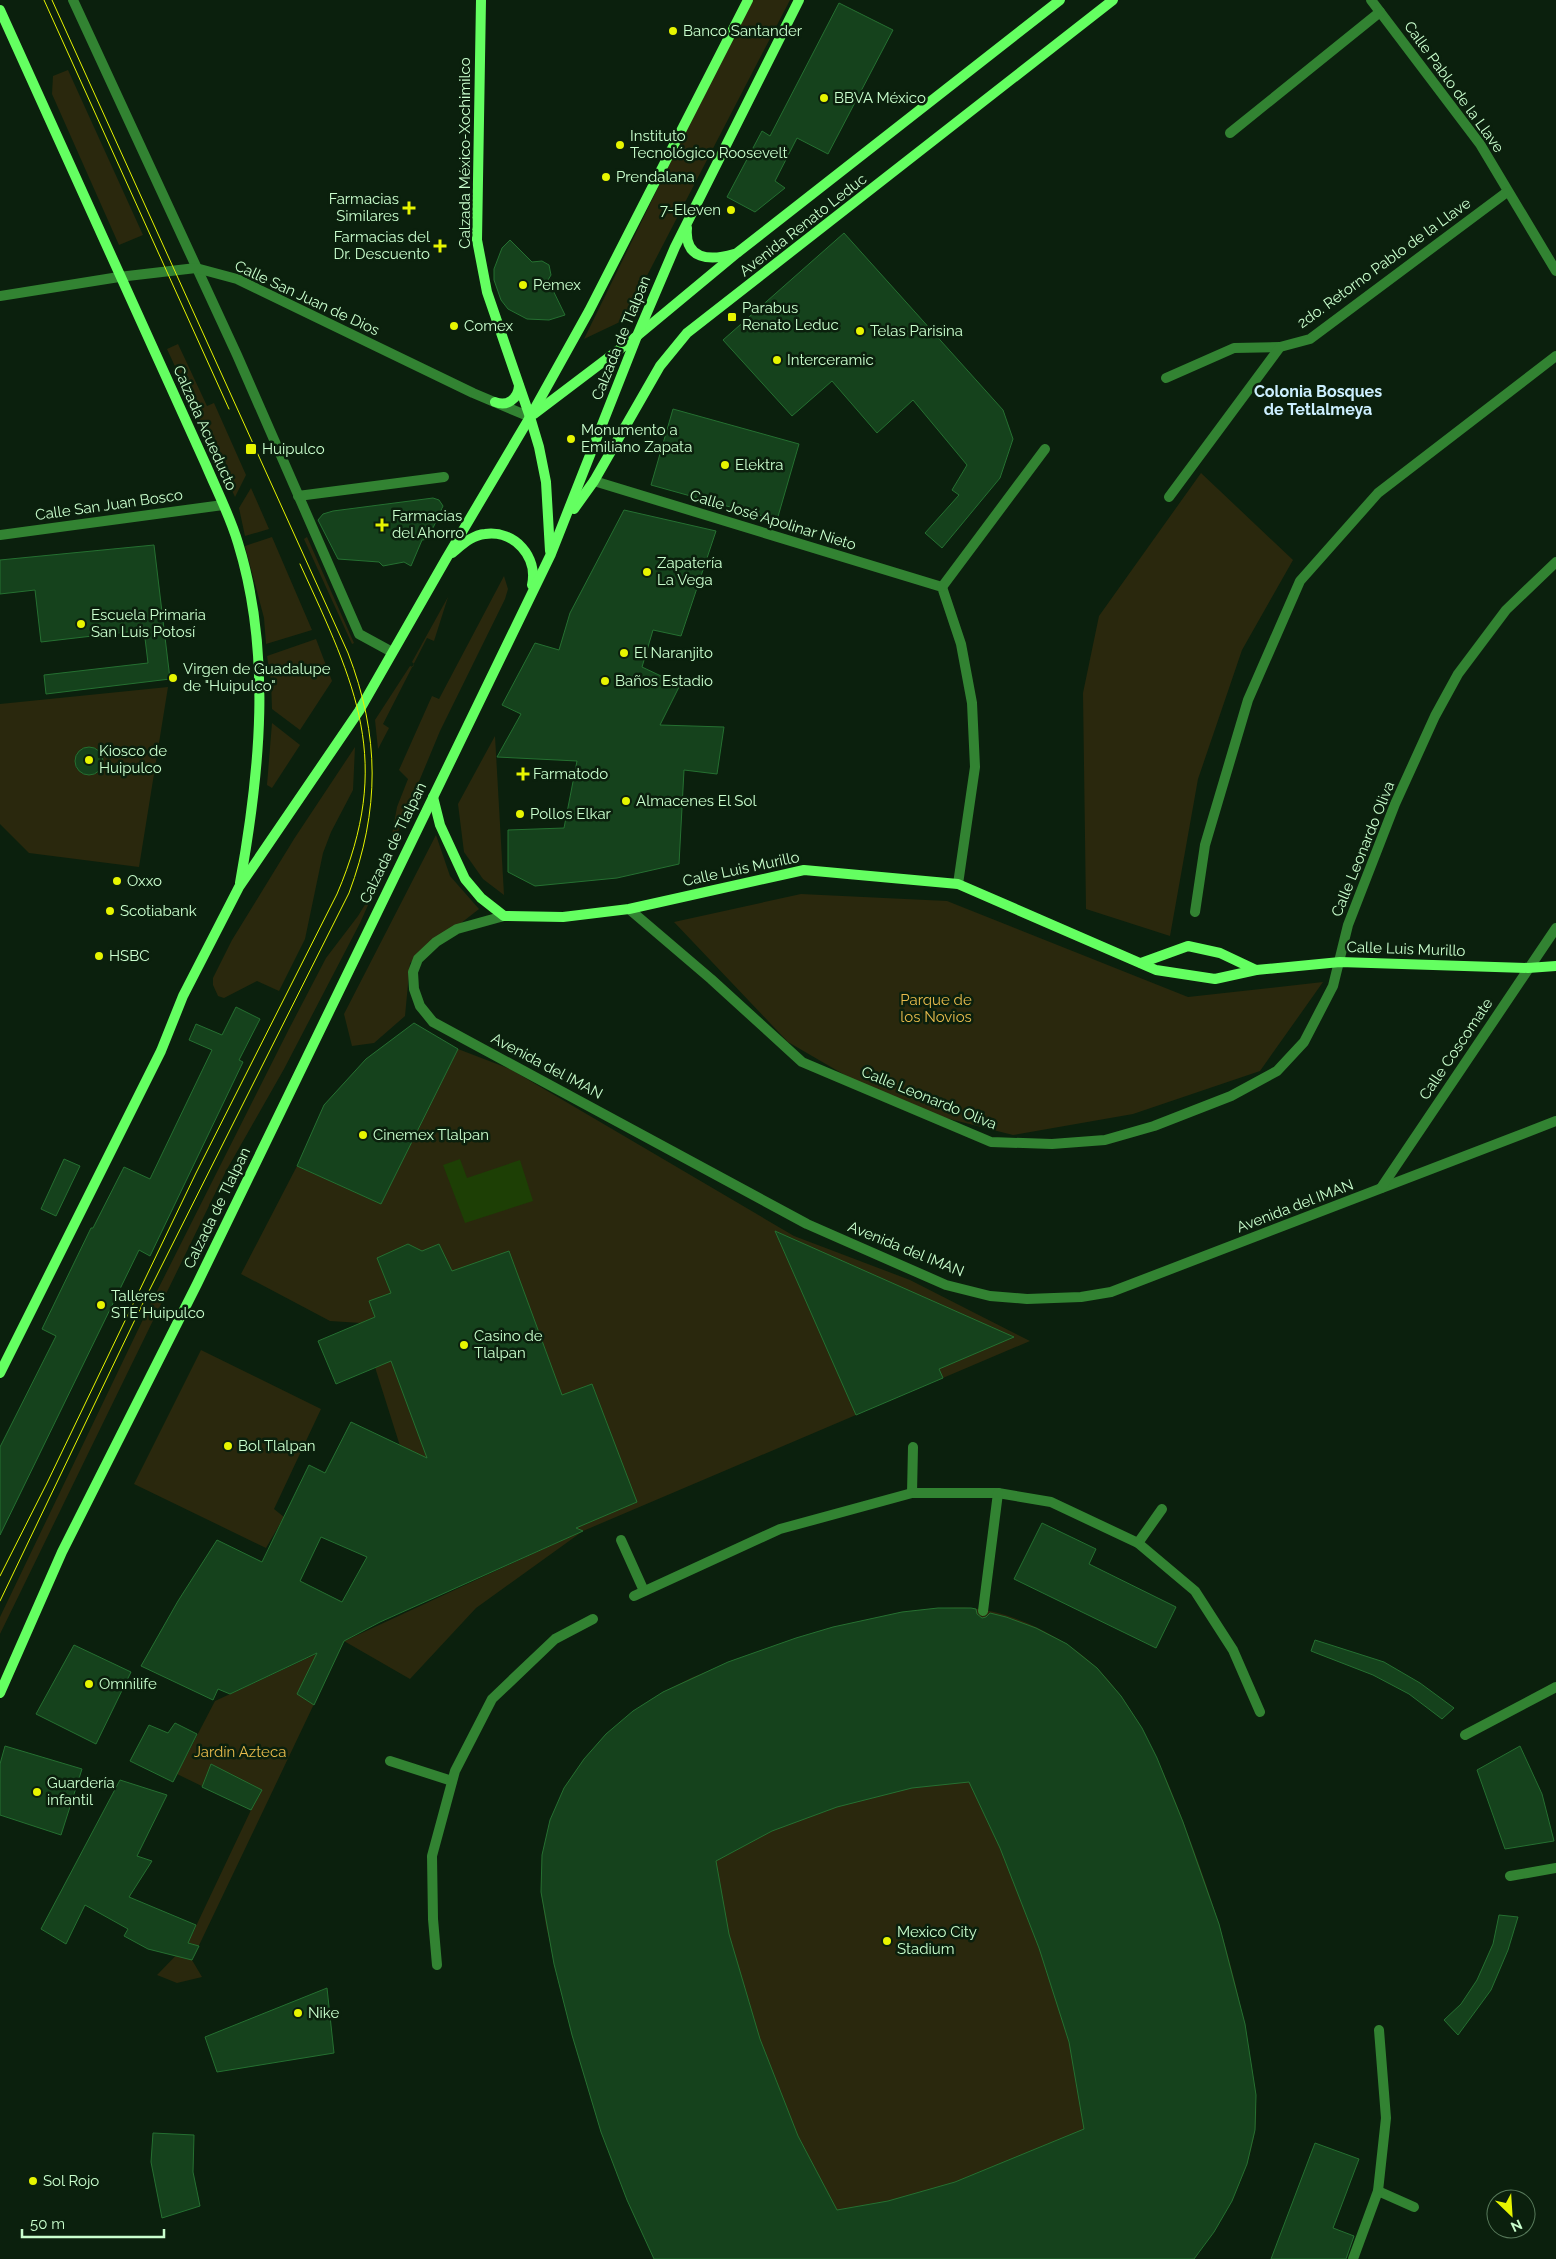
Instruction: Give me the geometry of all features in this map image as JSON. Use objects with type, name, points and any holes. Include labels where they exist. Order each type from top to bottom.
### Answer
[{"type":"main road","name":"Calzada México-Xochimilco","points":[[481,0],[477,240],[487,292],[530,417],[546,482],[551,554]]},
{"type":"main road","points":[[0,1373],[161,1051],[184,996],[239,887],[359,711],[446,558],[530,417],[589,311],[748,0]]},
{"type":"main road","name":"Calzada de Tlalpan","points":[[0,1693],[62,1552],[204,1269],[551,554],[637,336],[689,221],[799,0]]},
{"type":"main road","name":"Avenida Renato Leduc","points":[[530,417],[637,336],[737,253],[1060,0]]},
{"type":"main road","name":"Avenida Renato Leduc","points":[[565,522],[594,481],[660,366],[687,333],[1113,0]]},
{"type":"main road","name":"Calzada Acueducto","points":[[0,10],[223,505],[238,543],[255,624],[260,683],[256,773],[249,831],[239,887]]},
{"type":"main road","points":[[689,221],[686,234],[688,242],[700,256],[716,259],[737,253]]},
{"type":"main road","points":[[495,402],[499,404],[509,402],[517,396],[519,386]]},
{"type":"main road","points":[[446,558],[475,537],[485,534],[507,537],[524,549],[530,558],[533,568],[532,590]]},
{"type":"main road","points":[[432,797],[440,825],[466,879],[482,898],[504,916]]},
{"type":"main road","name":"Calle Luis Murillo","points":[[504,916],[563,917],[629,909],[804,870],[958,884],[1156,970],[1215,979],[1256,970],[1340,962],[1528,968],[1556,966]]},
{"type":"main road","points":[[1141,963],[1188,946],[1220,952],[1256,970]]},
{"type":"street","points":[[73,0],[237,355],[359,634],[392,652]]},
{"type":"street","name":"Calle Pablo de la Llave","points":[[1371,0],[1480,144],[1556,271]]},
{"type":"street","points":[[1230,133],[1380,12]]},
{"type":"street","name":"2do. Retorno Pablo de la Llave","points":[[1166,378],[1234,348],[1280,347],[1310,339],[1507,192]]},
{"type":"street","name":"Calle San Juan de Dios","points":[[0,296],[119,277],[196,268],[237,280],[530,417]]},
{"type":"street","points":[[1169,497],[1280,347]]},
{"type":"street","points":[[1196,912],[1205,845],[1248,700],[1300,581],[1378,493],[1556,356]]},
{"type":"street","points":[[958,884],[975,767],[972,703],[961,644],[942,587],[1045,449]]},
{"type":"street","points":[[298,496],[444,477]]},
{"type":"street","name":"Calle José Apolinar Nieto","points":[[594,481],[942,587]]},
{"type":"street","name":"Calle San Juan Bosco","points":[[0,535],[223,505]]},
{"type":"street","name":"Calle Leonardo Oliva","points":[[629,909],[711,979],[802,1062],[991,1142],[1052,1144],[1104,1140],[1154,1126],[1231,1096],[1277,1071],[1304,1042],[1334,986],[1348,925],[1396,804],[1435,716],[1458,674],[1506,610],[1556,562]]},
{"type":"street","name":"Avenida del IMAN","points":[[504,916],[457,929],[436,942],[418,959],[413,972],[414,989],[420,1006],[433,1022],[807,1224],[946,1285],[990,1296],[1027,1299],[1080,1297],[1111,1292],[1556,1122]]},
{"type":"street","name":"Calle Coscomate","points":[[1381,1188],[1556,928]]},
{"type":"street","points":[[912,1493],[913,1447]]},
{"type":"street","points":[[634,1596],[780,1529],[912,1493],[998,1494],[1051,1502],[1138,1543],[1195,1591],[1233,1650],[1260,1712]]},
{"type":"street","points":[[983,1611],[998,1494]]},
{"type":"street","points":[[1138,1543],[1162,1509]]},
{"type":"street","points":[[621,1540],[644,1591]]},
{"type":"street","points":[[437,1965],[433,1919],[432,1856],[455,1771],[492,1699],[555,1639],[593,1619]]},
{"type":"street","points":[[1465,1735],[1556,1687]]},
{"type":"street","points":[[390,1761],[452,1781]]},
{"type":"street","points":[[1510,1876],[1556,1868]]},
{"type":"street","points":[[1353,2259],[1378,2191],[1386,2118],[1380,2030]]},
{"type":"street","points":[[1378,2191],[1414,2207]]},
{"type":"green space","points":[[750,0],[790,0],[624,320],[584,339]]},
{"type":"green space","points":[[68,70],[143,235],[119,245],[52,94],[53,76]]},
{"type":"green space","points":[[178,344],[207,406],[214,403],[246,475],[235,497],[167,349]]},
{"type":"green space","points":[[1201,473],[1293,560],[1242,650],[1198,779],[1170,936],[1086,909],[1083,693],[1099,616]]},
{"type":"green space","points":[[251,488],[269,529],[245,536],[239,508]]},
{"type":"green space","points":[[272,537],[312,630],[266,644],[264,618],[245,546]]},
{"type":"green space","points":[[307,537],[354,643],[352,644],[304,539]]},
{"type":"green space","points":[[504,576],[508,589],[505,599],[440,731],[388,856],[397,807],[408,779],[399,770],[432,696],[439,699]]},
{"type":"green space","points":[[448,597],[434,641],[427,638],[414,664],[412,662]]},
{"type":"green space","points":[[316,639],[332,681],[300,730],[272,709],[271,681],[267,656]]},
{"type":"green space","points":[[410,666],[412,667],[383,724],[389,728],[378,749],[375,720]]},
{"type":"green space","points":[[168,687],[139,867],[29,853],[0,824],[0,704]]},
{"type":"green space","points":[[272,723],[300,745],[272,788],[267,785]]},
{"type":"green space","points":[[495,736],[504,895],[483,879],[464,852],[458,804]]},
{"type":"green space","points":[[355,747],[353,790],[331,832],[323,853],[305,939],[279,991],[257,981],[224,998],[218,996],[213,985],[213,978],[232,940],[294,839]]},
{"type":"green space","points":[[436,835],[450,876],[479,909],[410,963],[405,1016],[374,1043],[352,1046],[344,1014]]},
{"type":"green space","points":[[377,885],[360,923],[284,1069],[226,1171],[0,1634],[0,1617],[149,1307],[326,958],[358,916]]},
{"type":"green space","name":"Parque de los Novios","points":[[801,894],[947,901],[1188,997],[1323,982],[1260,1071],[1133,1114],[1013,1135],[898,1106],[788,1042],[674,922]]},
{"type":"green space","points":[[458,1049],[510,1069],[794,1236],[910,1280],[1030,1341],[583,1531],[476,1608],[410,1679],[344,1641],[582,1531],[400,1446],[361,1323],[330,1321],[241,1274],[297,1166],[381,1204]]},
{"type":"green space","name":"Bol Tlalpan","points":[[201,1350],[321,1409],[274,1509],[284,1517],[266,1548],[134,1484]]},
{"type":"green space","name":"Mexico City Stadium","points":[[938,1608],[988,1610],[1022,1621],[1056,1637],[1098,1669],[1114,1687],[1141,1727],[1172,1792],[1208,1889],[1232,1969],[1244,2023],[1255,2090],[1256,2121],[1251,2149],[1240,2183],[1215,2230],[1194,2259],[654,2259],[627,2200],[601,2132],[572,2035],[546,1926],[541,1892],[542,1855],[564,1788],[584,1759],[606,1734],[663,1692],[693,1677],[765,1649],[833,1627],[902,1612]]},
{"type":"green space","name":"Jardín Azteca","points":[[344,1641],[192,1960],[202,1977],[177,1983],[157,1975],[188,1943],[251,1810],[177,1774],[215,1701]]},
{"type":"shaded area","points":[[460,1159],[467,1178],[520,1160],[533,1201],[465,1223],[443,1165]]},
{"type":"building","name":"BBVA México","points":[[839,3],[893,30],[828,154],[797,138],[775,181],[785,188],[755,212],[727,197],[762,131],[770,136]]},
{"type":"building","points":[[844,233],[1003,410],[1013,439],[1000,478],[942,548],[925,533],[959,495],[952,490],[967,465],[913,400],[877,433],[832,381],[792,416],[723,340]]},
{"type":"building","name":"Pemex","points":[[510,240],[532,262],[542,261],[549,265],[551,275],[548,280],[565,315],[549,320],[527,319],[508,309],[501,300],[494,280],[494,269],[502,248]]},
{"type":"building","name":"Elektra","points":[[673,409],[799,444],[777,520],[651,485]]},
{"type":"building","points":[[433,498],[439,500],[443,506],[428,539],[422,540],[411,566],[404,562],[383,566],[379,562],[338,559],[318,520],[323,514],[333,511]]},
{"type":"building","points":[[624,510],[716,531],[681,636],[653,630],[642,667],[680,685],[660,725],[724,727],[717,774],[684,770],[679,864],[617,878],[535,886],[508,872],[508,830],[564,828],[577,761],[497,757],[521,714],[502,705],[535,643],[559,650],[570,613]]},
{"type":"building","name":"Escuela Primaria San Luis Potosí","points":[[154,545],[170,679],[46,694],[44,675],[148,663],[144,630],[41,642],[35,590],[0,594],[0,560]]},
{"type":"building","points":[[89,747],[99,751],[103,761],[99,771],[89,775],[79,771],[75,761],[79,751]]},
{"type":"building","points":[[236,1007],[260,1019],[239,1060],[243,1062],[150,1256],[139,1250],[0,1535],[0,1447],[56,1336],[42,1329],[91,1228],[93,1228],[124,1167],[150,1179],[212,1050],[189,1040],[196,1024],[222,1035]]},
{"type":"building","name":"Cinemex Tlalpan","points":[[414,1023],[458,1049],[381,1204],[297,1166],[324,1105],[366,1059]]},
{"type":"building","points":[[64,1159],[80,1166],[56,1216],[41,1209]]},
{"type":"building","points":[[775,1231],[1014,1337],[939,1369],[943,1378],[856,1415]]},
{"type":"building","points":[[408,1244],[422,1251],[439,1244],[452,1271],[509,1251],[562,1395],[592,1384],[637,1502],[576,1528],[583,1531],[380,1622],[344,1641],[314,1705],[297,1694],[317,1653],[230,1694],[218,1689],[213,1700],[141,1666],[178,1601],[217,1540],[262,1562],[309,1465],[325,1473],[351,1422],[427,1458],[391,1361],[336,1384],[318,1341],[375,1317],[369,1301],[391,1293],[377,1258]],"holes":[[[321,1537],[367,1557],[342,1602],[300,1581]]]},
{"type":"building","points":[[1042,1523],[1096,1549],[1089,1564],[1176,1607],[1156,1648],[1014,1579]]},
{"type":"building","name":"Mexico City Stadium","points":[[938,1608],[971,1608],[976,1609],[977,1614],[982,1618],[990,1613],[1006,1617],[1036,1628],[1067,1644],[1097,1668],[1121,1696],[1142,1728],[1157,1758],[1183,1822],[1219,1924],[1245,2024],[1256,2095],[1255,2130],[1247,2164],[1232,2201],[1214,2232],[1194,2259],[654,2259],[627,2200],[601,2132],[572,2035],[554,1964],[541,1892],[542,1855],[550,1820],[564,1788],[584,1759],[606,1734],[633,1711],[663,1692],[728,1662],[796,1638],[833,1627],[902,1612]],"holes":[[[969,1782],[1000,1848],[1039,1948],[1069,2042],[1084,2129],[955,2182],[888,2201],[837,2210],[798,2136],[760,2039],[729,1934],[716,1861],[772,1831],[837,1807],[912,1788]]]},
{"type":"building","points":[[1315,1640],[1384,1662],[1420,1683],[1454,1708],[1442,1719],[1409,1694],[1373,1675],[1311,1651]]},
{"type":"building","name":"Omnilife","points":[[74,1645],[131,1672],[96,1744],[36,1714]]},
{"type":"building","points":[[175,1723],[197,1734],[173,1782],[130,1761],[149,1725],[168,1733]]},
{"type":"building","name":"Guardería infantil","points":[[5,1746],[82,1769],[61,1835],[0,1815],[0,1764]]},
{"type":"building","points":[[1520,1746],[1542,1794],[1554,1841],[1505,1849],[1477,1770]]},
{"type":"building","points":[[211,1764],[262,1790],[251,1810],[202,1787]]},
{"type":"building","points":[[120,1780],[167,1795],[137,1856],[152,1861],[129,1897],[196,1925],[188,1943],[199,1946],[192,1960],[148,1949],[124,1936],[128,1929],[85,1905],[66,1944],[41,1929]]},
{"type":"building","points":[[1499,1915],[1518,1917],[1508,1950],[1491,1990],[1458,2035],[1444,2020],[1461,2004],[1477,1980],[1493,1944]]},
{"type":"building","name":"Nike","points":[[327,1988],[334,2053],[217,2072],[205,2037]]},
{"type":"building","points":[[153,2133],[194,2135],[193,2172],[200,2206],[162,2218],[151,2162]]},
{"type":"building","points":[[1315,2143],[1359,2159],[1333,2228],[1354,2236],[1346,2259],[1271,2259]]},
{"type":"tram line","points":[[44,0],[229,409]]},
{"type":"tram line","points":[[0,1601],[143,1303],[349,893],[366,832],[371,802],[372,773],[371,744],[366,714],[359,684],[348,653],[52,0]]},
{"type":"tram line","points":[[0,1576],[47,1483],[196,1173],[337,894],[354,847],[363,803],[365,763],[361,725],[351,687],[337,648],[300,564]]},
{"type":"place","name":"Banco Santander","points":[[673,31]]},
{"type":"place","name":"BBVA México","points":[[824,98]]},
{"type":"place","name":"Instituto Tecnológico Roosevelt","points":[[620,145]]},
{"type":"place","name":"Prendalana","points":[[606,177]]},
{"type":"place","name":"Farmacias Similares","points":[[409,208]]},
{"type":"place","name":"7-Eleven","points":[[731,210]]},
{"type":"place","name":"Farmacias del Dr. Descuento","points":[[440,246]]},
{"type":"place","name":"Pemex","points":[[523,285]]},
{"type":"place","name":"Parabus Renato Leduc","points":[[732,317]]},
{"type":"place","name":"Comex","points":[[454,326]]},
{"type":"place","name":"Telas Parisina","points":[[860,331]]},
{"type":"place","name":"Interceramic","points":[[777,360]]},
{"type":"place","name":"Monumento a Emiliano Zapata","points":[[571,439]]},
{"type":"place","name":"Huipulco","points":[[251,449]]},
{"type":"place","name":"Elektra","points":[[725,465]]},
{"type":"place","name":"Farmacias del Ahorro","points":[[382,525]]},
{"type":"place","name":"Zapatería La Vega","points":[[647,572]]},
{"type":"place","name":"Escuela Primaria San Luis Potosí","points":[[81,624]]},
{"type":"place","name":"El Naranjito","points":[[624,653]]},
{"type":"place","name":"Virgen de Guadalupe de \"Huipulco\"","points":[[173,678]]},
{"type":"place","name":"Baños Estadio","points":[[605,681]]},
{"type":"place","name":"Kiosco de Huipulco","points":[[89,760]]},
{"type":"place","name":"Farmatodo","points":[[523,774]]},
{"type":"place","name":"Almacenes El Sol","points":[[626,801]]},
{"type":"place","name":"Pollos Elkar","points":[[520,814]]},
{"type":"place","name":"Oxxo","points":[[117,881]]},
{"type":"place","name":"Scotiabank","points":[[110,911]]},
{"type":"place","name":"HSBC","points":[[99,956]]},
{"type":"place","name":"Cinemex Tlalpan","points":[[363,1135]]},
{"type":"place","name":"Talleres STE Huipulco","points":[[101,1305]]},
{"type":"place","name":"Casino de Tlalpan","points":[[464,1345]]},
{"type":"place","name":"Bol Tlalpan","points":[[228,1446]]},
{"type":"place","name":"Omnilife","points":[[89,1684]]},
{"type":"place","name":"Guardería infantil","points":[[37,1792]]},
{"type":"place","name":"Mexico City Stadium","points":[[887,1941]]},
{"type":"place","name":"Nike","points":[[298,2013]]},
{"type":"place","name":"Sol Rojo","points":[[33,2181]]},
{"type":"district","name":"Colonia Bosques de Tetlalmeya","points":[[1318,400]]}]
